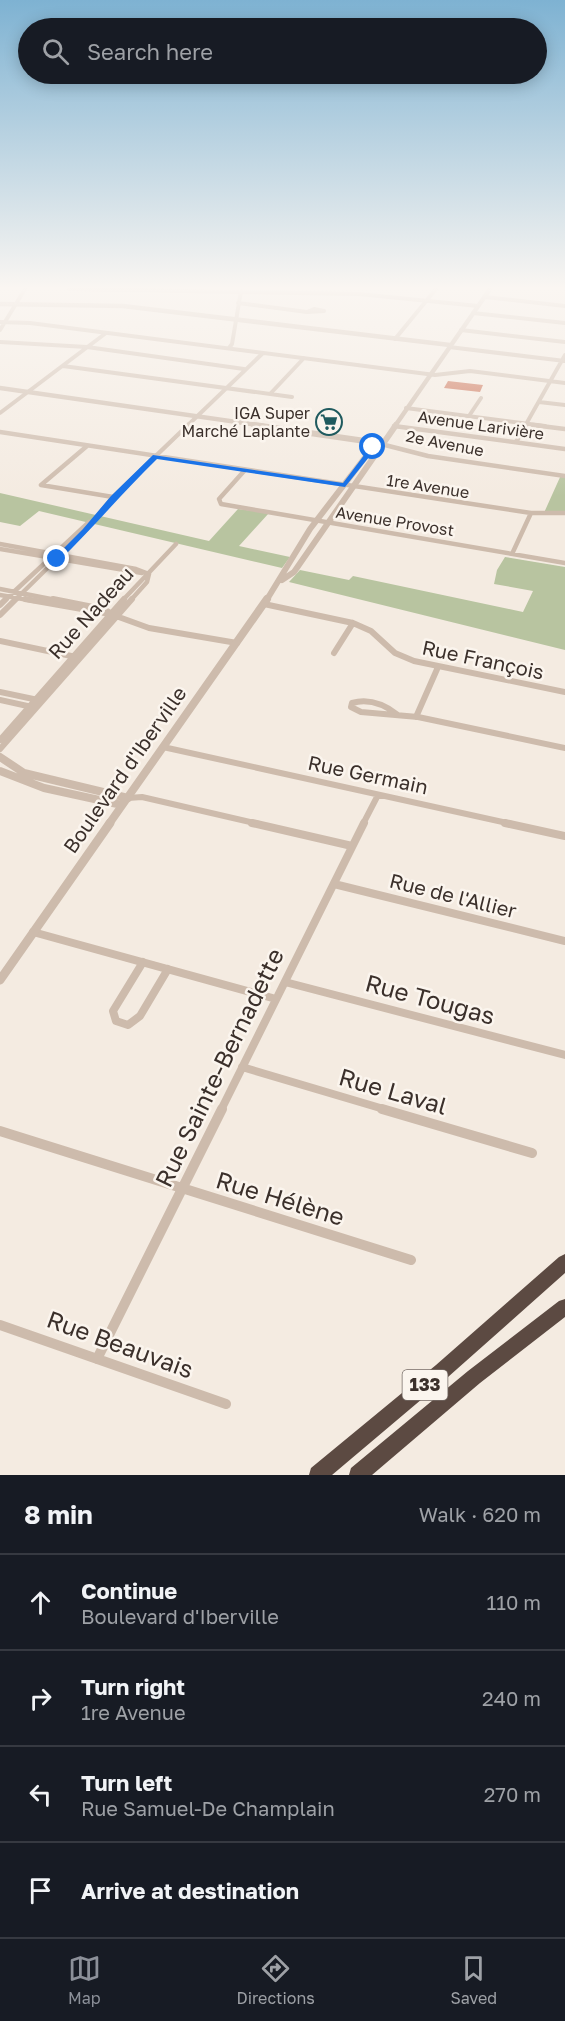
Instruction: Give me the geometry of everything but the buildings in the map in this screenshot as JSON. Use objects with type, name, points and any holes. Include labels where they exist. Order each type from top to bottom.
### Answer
[{"type":"highway","name":"133","points":[[318,1475],[459,1356],[565,1262]]},
{"type":"highway","name":"133","points":[[358,1475],[495,1360],[565,1307]]},
{"type":"street","points":[[0,413],[73,358]]},
{"type":"street","points":[[164,358],[244,369]]},
{"type":"street","points":[[0,605],[86,530],[113,497],[256,358]]},
{"type":"street","points":[[270,394],[304,358],[430,375],[470,371],[565,383]]},
{"type":"street","name":"Boulevard d'Iberville","points":[[280,581],[294,572],[442,358]]},
{"type":"street","points":[[516,442],[563,361],[539,358]]},
{"type":"street","points":[[63,366],[292,398]]},
{"type":"street","name":"2e Avenue","points":[[0,388],[357,440],[428,456],[565,476]]},
{"type":"street","points":[[470,416],[481,398]]},
{"type":"street","points":[[539,402],[565,405]]},
{"type":"street","points":[[406,408],[565,429]]},
{"type":"street","name":"Avenue Larivière","points":[[394,426],[565,449]]},
{"type":"street","name":"1re Avenue","points":[[0,432],[531,513],[565,513]]},
{"type":"street","points":[[357,440],[369,449],[369,453]]},
{"type":"street","name":"Boulevard d'Iberville","points":[[0,980],[280,581],[286,568],[317,522],[373,447],[381,444]]},
{"type":"street","points":[[87,446],[41,484],[43,487],[113,497]]},
{"type":"street","name":"Avenue Provost","points":[[245,470],[220,501],[327,524],[565,562]]},
{"type":"street","points":[[512,554],[531,513]]},
{"type":"street","name":"Rue Nadeau","points":[[38,701],[80,658],[149,573],[176,544]]},
{"type":"street","points":[[0,546],[131,573],[149,573]]},
{"type":"street","points":[[0,615],[55,557]]},
{"type":"street","points":[[0,589],[19,596],[113,616],[138,625],[237,643]]},
{"type":"street","points":[[0,595],[11,594]]},
{"type":"street","name":"Rue François","points":[[264,604],[353,623],[371,631],[395,653],[414,661],[565,692]]},
{"type":"street","name":"Rue Nadeau","points":[[0,749],[73,656],[113,616]]},
{"type":"street","points":[[334,653],[353,623]]},
{"type":"street","points":[[0,641],[80,658]]},
{"type":"street","points":[[416,717],[438,667]]},
{"type":"street","points":[[0,693],[38,701]]},
{"type":"street","points":[[0,700],[33,707]]},
{"type":"street","points":[[398,716],[391,710],[364,700],[352,703],[351,707],[360,713],[398,716],[416,717],[565,748]]},
{"type":"street","name":"Rue Nadeau","points":[[0,740],[33,707]]},
{"type":"street","name":"Rue Germain","points":[[163,747],[565,836]]},
{"type":"street","points":[[0,757],[24,773],[71,784],[125,801]]},
{"type":"street","points":[[0,771],[15,778],[64,792],[125,801],[142,797],[352,846]]},
{"type":"street","points":[[64,792],[71,784]]},
{"type":"street","name":"Rue Sainte-Bernadette","points":[[97,1359],[378,795]]},
{"type":"street","name":"Rue de l'Allier","points":[[334,884],[565,941]]},
{"type":"street","points":[[33,932],[276,999]]},
{"type":"street","points":[[143,962],[113,1011],[116,1021],[128,1024],[140,1016],[168,969]]},
{"type":"street","name":"Rue Tougas","points":[[285,982],[565,1055]]},
{"type":"street","name":"Rue Laval","points":[[242,1067],[532,1153]]},
{"type":"street","name":"Rue Hélène","points":[[0,1131],[411,1260]]},
{"type":"street","name":"Rue Beauvais","points":[[0,1325],[226,1404]]},
{"type":"green space","points":[[561,475],[565,476],[565,514],[543,515]]},
{"type":"green space","points":[[0,493],[209,541],[238,509],[269,513],[239,546],[290,557],[282,568],[39,511],[20,526],[0,522]]},
{"type":"green space","points":[[505,557],[565,567],[565,650],[289,582],[300,570],[349,580],[353,576],[523,612],[533,591],[494,584],[497,570]]},
{"type":"place","name":"IGA Super Marché Laplante","points":[[329,422]]},
{"type":"route","points":[[57,559],[86,530],[113,497],[155,456],[345,485],[373,447]]}]
